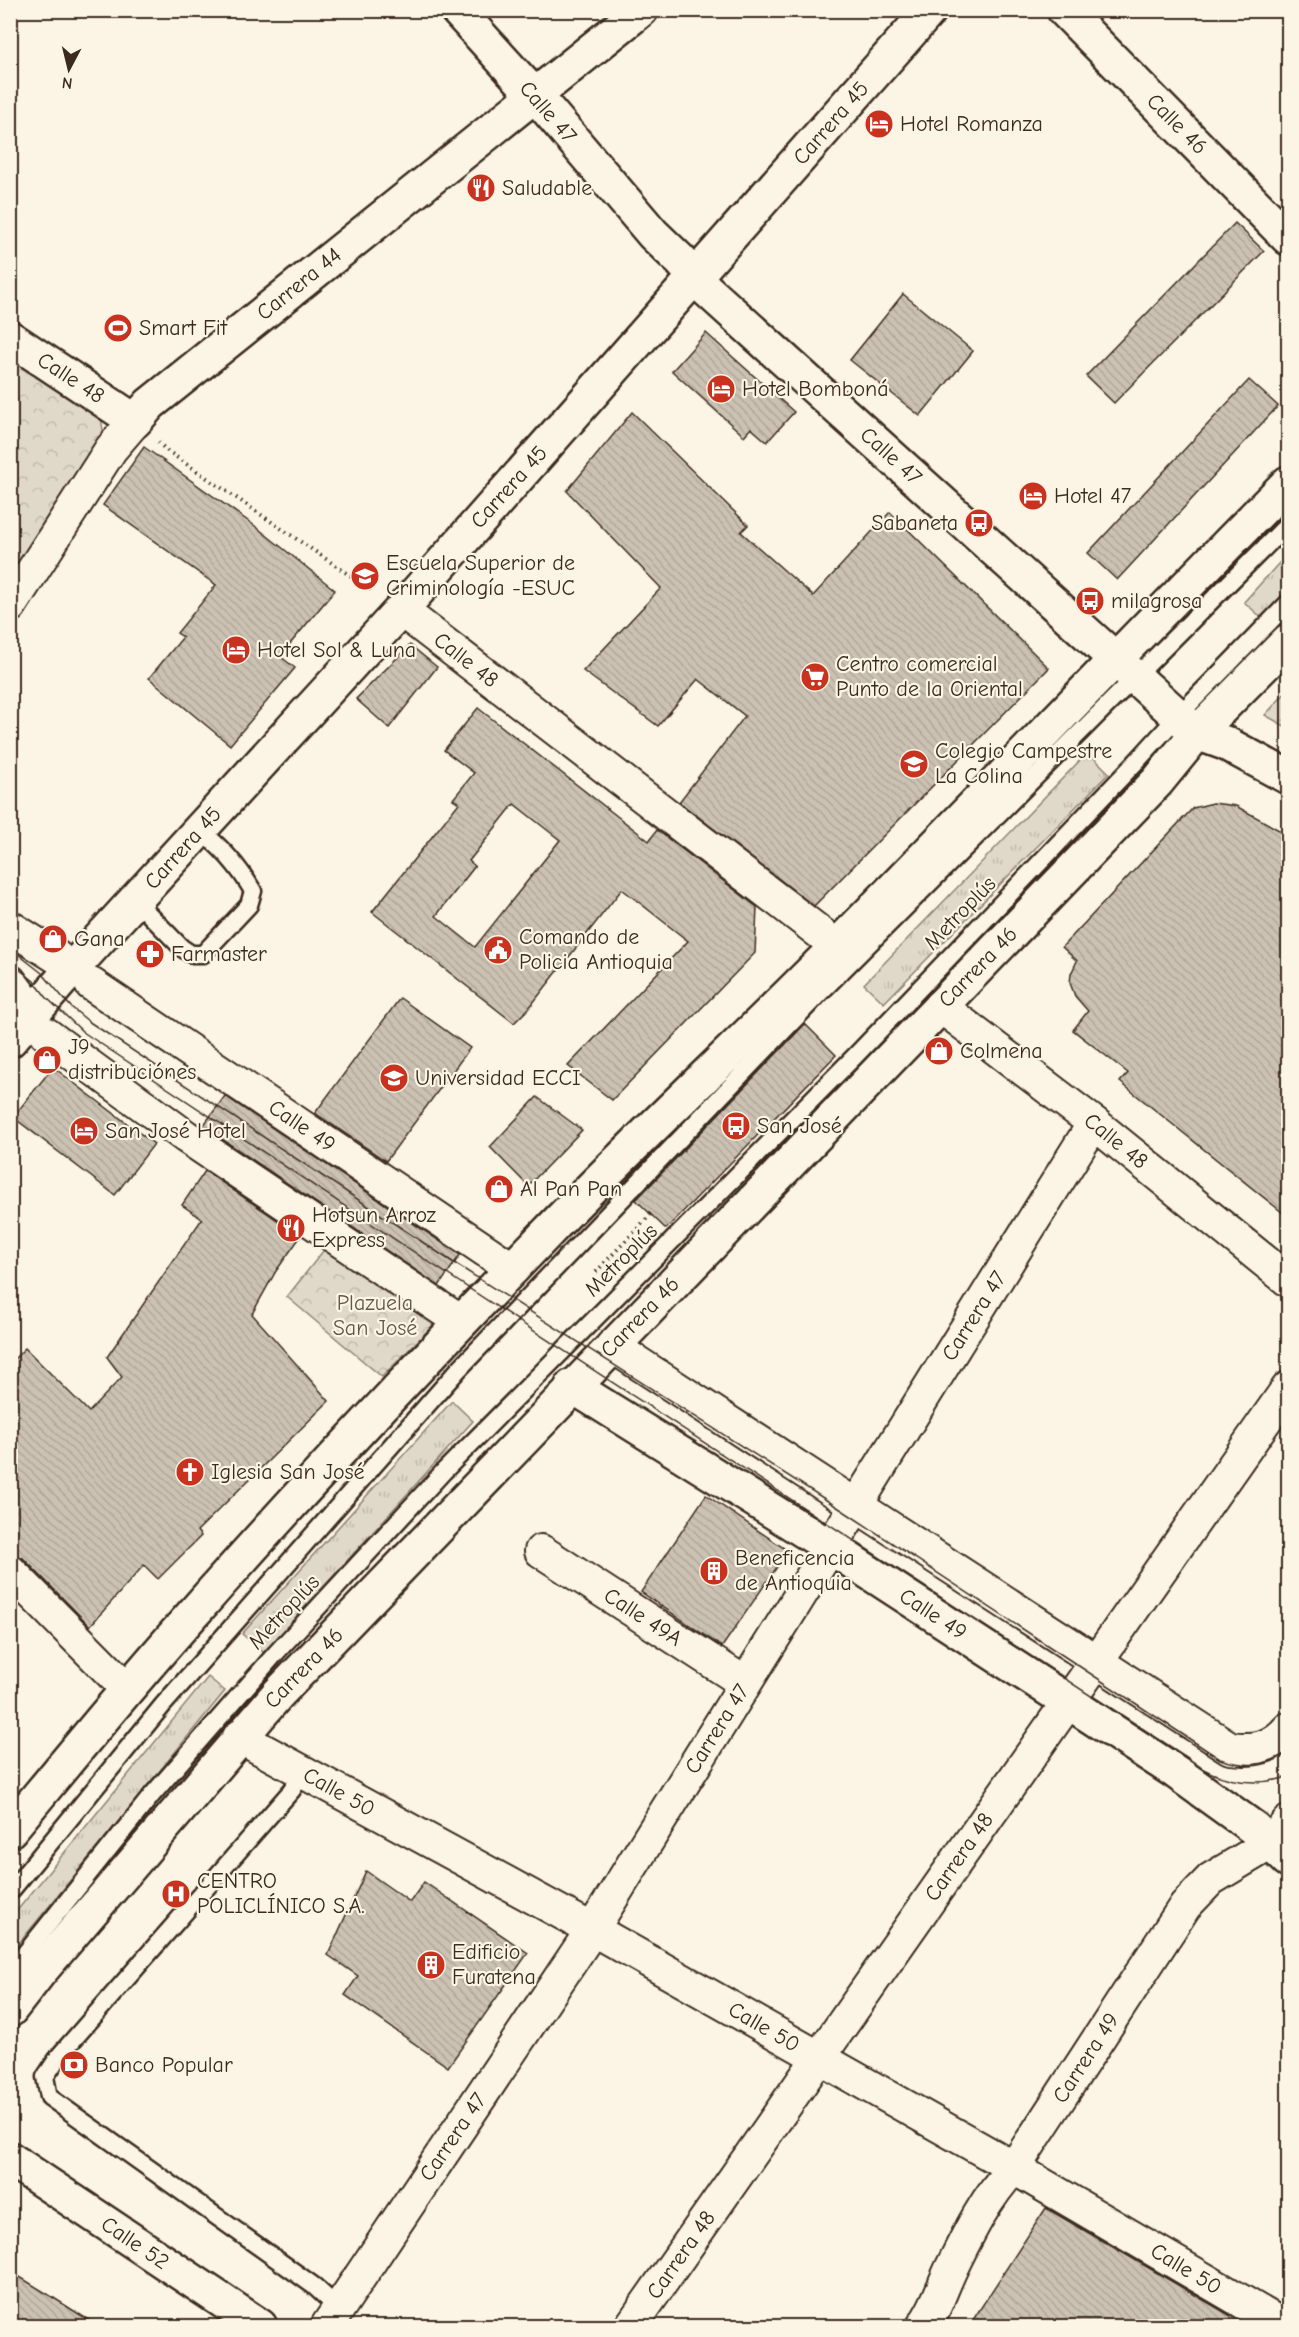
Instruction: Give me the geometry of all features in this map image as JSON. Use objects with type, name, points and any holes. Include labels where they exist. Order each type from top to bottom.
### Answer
[{"type":"main road","name":"Calle 47","points":[[457,10],[653,234],[742,322],[1188,724],[1288,777]]},
{"type":"main road","name":"Carrera 44","points":[[135,421],[159,396],[641,10]]},
{"type":"main road","name":"Carrera 45","points":[[10,1040],[61,981],[401,610],[930,10]]},
{"type":"main road","points":[[905,39],[946,10]]},
{"type":"main road","name":"Calle 46","points":[[1066,11],[1288,238]]},
{"type":"main road","name":"Calle 48","points":[[10,338],[135,421]]},
{"type":"main road","points":[[10,1830],[127,1689],[347,1442],[559,1221],[837,946],[1072,702],[1126,668],[1186,585],[1288,483]]},
{"type":"main road","name":"Carrera 46","points":[[10,2010],[239,1737],[278,1694],[572,1386],[1157,782],[1188,724],[1288,641]]},
{"type":"main road","name":"Calle 49","points":[[572,1386],[830,1547],[1284,1842]]},
{"type":"main road","name":"Calle 52","points":[[10,2159],[260,2326]]},
{"type":"street","name":"Carrera 44","points":[[10,606],[111,449],[135,421]]},
{"type":"street","name":"Calle 48","points":[[401,610],[823,935]]},
{"type":"street","points":[[10,927],[57,957]]},
{"type":"street","name":"Calle 49","points":[[91,984],[513,1269]]},
{"type":"street","name":"Calle 48","points":[[940,1006],[1094,1123],[1288,1280]]},
{"type":"street","points":[[46,1034],[185,1136],[462,1322]]},
{"type":"street","name":"Carrera 47","points":[[332,2317],[592,1930],[1094,1123]]},
{"type":"street","points":[[612,1346],[1214,1739],[1230,1748],[1248,1750],[1265,1747],[1280,1739],[1288,1729]]},
{"type":"street","name":"Carrera 48","points":[[631,2326],[1288,1388]]},
{"type":"street","name":"Calle 49A","points":[[541,1551],[746,1683]]},
{"type":"street","points":[[10,1571],[127,1689]]},
{"type":"street","name":"Calle 50","points":[[239,1737],[592,1930],[818,2057],[1014,2168],[1284,2326]]},
{"type":"street","name":"Carrera 49","points":[[923,2326],[936,2308],[951,2271],[999,2182],[1014,2168],[1185,1906],[1211,1879],[1284,1842]]},
{"type":"lane","name":"Metroplús","points":[[10,1892],[170,1697],[458,1370],[820,993],[1126,668],[1288,524]]},
{"type":"lane","name":"Metroplús","points":[[10,1972],[160,1786],[276,1653],[428,1488],[855,1056],[1128,771],[1188,724],[1288,603]]},
{"type":"lane","points":[[135,900],[182,948],[191,954],[203,954],[249,905],[253,891],[242,873],[217,843],[200,830]]},
{"type":"lane","points":[[303,1772],[292,1790],[59,2056],[45,2077],[49,2097],[314,2286],[332,2317]]},
{"type":"path","points":[[135,421],[166,450],[401,610]]},
{"type":"path","points":[[596,1272],[651,1214]]},
{"type":"green space","points":[[11,355],[101,417],[104,437],[11,577]]},
{"type":"green space","points":[[1288,553],[1288,589],[1262,618],[1244,602]]},
{"type":"green space","points":[[1288,690],[1288,728],[1265,715]]},
{"type":"green space","points":[[1088,752],[1109,773],[884,1003],[864,984]]},
{"type":"green space","name":"Plazuela San José","points":[[334,1237],[446,1312],[382,1377],[287,1297]]},
{"type":"green space","points":[[452,1401],[473,1421],[264,1653],[242,1634]]},
{"type":"green space","points":[[208,1677],[225,1691],[11,1953],[11,1918]]},
{"type":"building","points":[[1235,223],[1264,251],[1114,403],[1086,376]]},
{"type":"building","points":[[903,294],[973,351],[920,416],[850,360]]},
{"type":"building","points":[[706,333],[794,412],[767,442],[751,428],[744,436],[672,371]]},
{"type":"building","points":[[1249,380],[1278,406],[1117,580],[1088,553]]},
{"type":"building","points":[[632,412],[748,525],[741,532],[813,596],[890,512],[1049,668],[814,906],[679,802],[745,716],[698,679],[658,726],[583,671],[661,588],[567,491]]},
{"type":"building","points":[[144,447],[255,526],[335,590],[280,656],[295,668],[230,745],[149,678],[183,637],[177,633],[216,585],[103,505]]},
{"type":"building","points":[[410,645],[437,667],[389,728],[356,699]]},
{"type":"building","name":"Comando de Policia Antioquia","points":[[478,708],[649,841],[657,830],[757,907],[755,953],[612,1100],[568,1066],[688,941],[622,889],[529,1008],[514,1023],[372,912],[459,803],[453,799],[474,773],[444,750]],"holes":[[[514,804],[560,840],[475,947],[436,916],[475,866],[469,861]]]},
{"type":"building","points":[[1213,803],[1236,806],[1288,835],[1288,1217],[1120,1082],[1128,1073],[1073,1030],[1088,1011],[1075,996],[1070,983],[1077,961],[1062,947],[1193,808]]},
{"type":"building","name":"Universidad ECCI","points":[[400,998],[470,1048],[386,1161],[315,1113]]},
{"type":"building","name":"San José","points":[[805,1024],[836,1055],[666,1229],[636,1200]]},
{"type":"building","name":"San José Hotel","points":[[53,1067],[154,1144],[115,1195],[13,1117]]},
{"type":"building","points":[[225,1096],[460,1255],[439,1286],[203,1126]]},
{"type":"building","points":[[537,1097],[582,1130],[528,1186],[490,1147]]},
{"type":"building","points":[[205,1171],[301,1236],[276,1271],[252,1314],[329,1401],[197,1531],[201,1536],[158,1579],[144,1565],[90,1626],[23,1558],[10,1554],[10,1363],[25,1348],[89,1412],[122,1377],[107,1357],[202,1219],[182,1205]]},
{"type":"building","name":"Beneficencia de Antioquia","points":[[706,1495],[788,1551],[722,1647],[641,1592]]},
{"type":"building","name":"Edificio Furatena","points":[[366,1871],[410,1902],[424,1882],[528,1953],[448,2067],[345,1995],[358,1976],[328,1955]]},
{"type":"building","points":[[1046,2208],[1243,2323],[1249,2326],[969,2326]]},
{"type":"building","points":[[10,2271],[49,2295],[98,2326],[10,2326]]},
{"type":"tram line","points":[[10,948],[42,973],[71,1007],[88,1021],[451,1261],[842,1510],[1220,1759],[1238,1764],[1255,1764],[1272,1760],[1288,1752]]},
{"type":"tram line","points":[[10,962],[34,981],[47,998],[83,1032],[447,1274],[1201,1768],[1222,1777],[1244,1782],[1266,1782],[1288,1777]]},
{"type":"place","name":"Hotel Romanza","points":[[879,124]]},
{"type":"place","name":"Saludable","points":[[481,188]]},
{"type":"place","name":"Smart Fit","points":[[118,328]]},
{"type":"place","name":"Hotel Bomboná","points":[[721,389]]},
{"type":"place","name":"Hotel 47","points":[[1033,496]]},
{"type":"place","name":"Sabaneta","points":[[979,523]]},
{"type":"place","name":"Escuela Superior de Criminología -ESUC","points":[[365,576]]},
{"type":"place","name":"milagrosa","points":[[1090,601]]},
{"type":"place","name":"Hotel Sol & Luna","points":[[236,650]]},
{"type":"place","name":"Centro comercial Punto de la Oriental","points":[[815,677]]},
{"type":"place","name":"Colegio Campestre La Colina","points":[[914,764]]},
{"type":"place","name":"Gana","points":[[53,939]]},
{"type":"place","name":"Comando de Policia Antioquia","points":[[498,950]]},
{"type":"place","name":"Farmaster","points":[[150,954]]},
{"type":"place","name":"Colmena","points":[[939,1051]]},
{"type":"place","name":"J9 distribuciónes","points":[[47,1060]]},
{"type":"place","name":"Universidad ECCI","points":[[394,1078]]},
{"type":"place","name":"San José","points":[[736,1126]]},
{"type":"place","name":"San José Hotel","points":[[84,1131]]},
{"type":"place","name":"Al Pan Pan","points":[[499,1189]]},
{"type":"place","name":"Hotsun Arroz Express","points":[[291,1228]]},
{"type":"place","name":"Iglesia San José","points":[[190,1472]]},
{"type":"place","name":"Beneficencia de Antioquia","points":[[714,1571]]},
{"type":"place","name":"CENTRO POLICLÍNICO S.A.","points":[[176,1894]]},
{"type":"place","name":"Edificio Furatena","points":[[431,1965]]},
{"type":"place","name":"Banco Popular","points":[[74,2065]]}]
